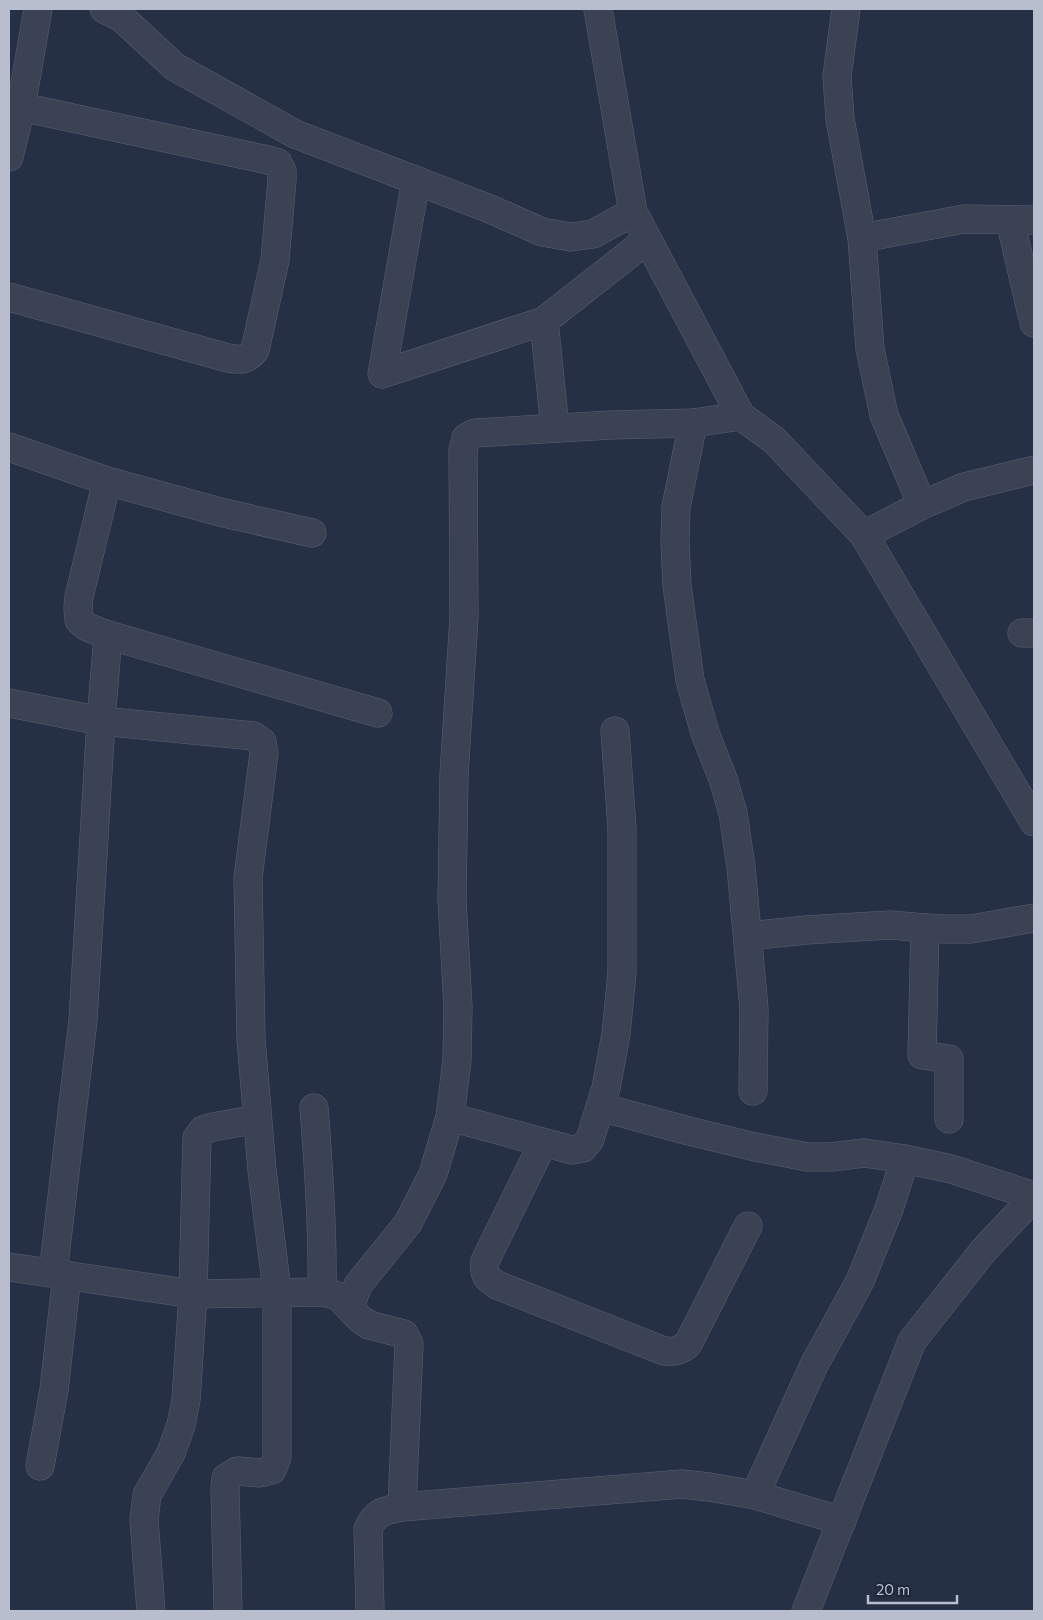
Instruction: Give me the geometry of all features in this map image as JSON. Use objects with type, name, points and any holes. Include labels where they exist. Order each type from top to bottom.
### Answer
[{"type":"street","points":[[9,157],[21,106],[38,9]]},
{"type":"street","points":[[104,9],[122,18],[175,67],[295,134],[490,209],[542,232],[571,237],[593,234],[632,212]]},
{"type":"street","points":[[598,9],[632,212],[741,416],[774,440],[864,535],[1034,822]]},
{"type":"street","points":[[846,9],[837,76],[840,119],[862,238],[870,349],[884,415],[922,505]]},
{"type":"street","points":[[9,297],[228,358],[240,360],[249,357],[254,350],[274,260],[282,180],[282,171],[278,163],[268,160],[21,106]]},
{"type":"street","points":[[416,180],[382,374],[544,321],[647,240]]},
{"type":"street","points":[[862,238],[964,219],[1022,220],[1033,315]]},
{"type":"street","points":[[544,321],[555,428]]},
{"type":"street","points":[[350,1307],[358,1285],[408,1223],[433,1174],[450,1117],[458,1060],[458,1007],[452,882],[454,775],[464,617],[463,450],[466,438],[475,433],[693,423],[741,416]]},
{"type":"street","points":[[693,423],[676,507],[677,585],[690,680],[705,733],[724,779],[733,813],[742,867],[754,1009],[753,1091]]},
{"type":"street","points":[[9,447],[107,481],[220,512],[312,533]]},
{"type":"street","points":[[864,535],[922,505],[964,487],[1034,470]]},
{"type":"street","points":[[107,481],[79,597],[79,620],[87,627],[108,635],[378,713]]},
{"type":"street","points":[[40,1466],[54,1390],[60,1274],[83,1020],[108,635]]},
{"type":"street","points":[[9,703],[101,722],[254,736],[262,742],[264,753],[248,878],[251,1039],[262,1170],[277,1292],[277,1457],[272,1470],[260,1473],[237,1471],[226,1478],[228,1611]]},
{"type":"street","points":[[450,1117],[572,1150],[583,1148],[590,1139],[606,1088],[616,1034],[622,973],[622,828],[615,731]]},
{"type":"street","points":[[748,936],[806,930],[890,925],[945,930],[971,929],[1034,918]]},
{"type":"street","points":[[925,928],[922,1055],[949,1059],[949,1119]]},
{"type":"street","points":[[600,1106],[688,1132],[806,1157],[831,1157],[864,1153],[905,1159],[951,1169],[1034,1196],[984,1250],[912,1341],[806,1611]]},
{"type":"street","points":[[314,1108],[323,1245],[322,1292]]},
{"type":"street","points":[[151,1611],[144,1520],[147,1495],[171,1453],[181,1425],[186,1400],[193,1294],[197,1138],[203,1130],[213,1126],[257,1119]]},
{"type":"street","points":[[543,1143],[484,1261],[484,1271],[487,1279],[497,1285],[664,1351],[682,1350],[688,1344],[748,1226]]},
{"type":"street","points":[[755,1495],[814,1365],[860,1280],[889,1209],[905,1159]]},
{"type":"street","points":[[9,1267],[193,1294],[322,1292],[338,1296],[359,1318],[370,1325],[404,1334],[409,1344],[402,1507]]},
{"type":"street","points":[[370,1611],[368,1529],[372,1519],[380,1512],[402,1507],[682,1484],[755,1495],[842,1521]]}]
